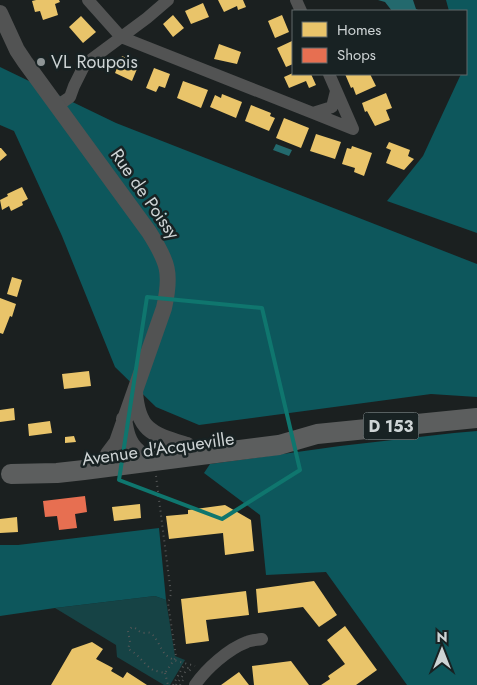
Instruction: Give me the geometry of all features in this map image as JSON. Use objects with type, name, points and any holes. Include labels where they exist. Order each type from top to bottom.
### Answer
[{"type":"main road","name":"D 153","points":[[5,474],[64,472],[279,445],[317,434],[477,418]]},
{"type":"main road","name":"Avenue d'Acqueville","points":[[5,474],[108,454],[148,462],[187,445],[266,436],[317,434]]},
{"type":"street","points":[[88,0],[121,38],[353,129],[328,75]]},
{"type":"street","points":[[57,106],[70,97],[85,64],[168,0]]},
{"type":"street","name":"Rue de Poissy","points":[[0,13],[17,50],[149,232],[164,258],[167,268],[167,294],[164,308],[116,442],[108,454]]},
{"type":"street","points":[[314,113],[332,107],[336,91]]},
{"type":"street","points":[[135,392],[136,409],[146,427],[159,435],[187,445]]},
{"type":"street","points":[[124,419],[128,435],[134,447],[148,462]]},
{"type":"street","points":[[146,427],[144,445],[148,462]]},
{"type":"street","points":[[195,685],[205,671],[230,652],[247,642],[262,639]]},
{"type":"path","points":[[148,462],[171,594],[168,603],[176,657],[165,673],[168,685]]},
{"type":"path","points":[[165,673],[152,670],[137,653],[128,649],[130,642],[128,633],[130,628],[135,627],[142,632],[150,633],[155,636],[158,646],[174,660],[195,666]]},
{"type":"path","points":[[175,685],[185,663]]},
{"type":"path","points":[[175,685],[188,668],[190,669],[180,685]]},
{"type":"highlighted area","points":[[147,297],[262,308],[300,470],[222,519],[119,480]]},
{"type":"shaded area","points":[[378,0],[413,0],[418,10],[391,10],[385,2]]},
{"type":"shaded area","points":[[446,0],[477,0],[477,233],[387,201],[423,156],[461,75],[467,75],[467,10],[449,10]]},
{"type":"shaded area","points":[[0,67],[116,123],[477,264],[477,397],[431,394],[199,425],[156,407],[115,367],[62,236],[14,131],[0,125]]},
{"type":"shaded area","points":[[276,144],[292,150],[289,156],[273,150]]},
{"type":"shaded area","points":[[477,431],[477,685],[407,685],[326,572],[266,575],[260,515],[204,473],[210,464],[340,446]]},
{"type":"shaded area","points":[[159,528],[166,600],[155,596],[0,616],[0,545],[18,545]]},
{"type":"shaded area","points":[[155,596],[166,600],[175,656],[185,660],[170,685],[164,685],[117,657],[116,645],[55,608]]},
{"type":"building: Homes","points":[[59,0],[60,2],[55,4],[58,15],[43,20],[40,11],[35,12],[32,1]]},
{"type":"building: Homes","points":[[218,0],[243,0],[246,7],[238,10],[237,6],[224,12]]},
{"type":"building: Homes","points":[[203,3],[209,17],[191,24],[185,11]]},
{"type":"building: Homes","points":[[173,15],[184,28],[173,37],[163,24]]},
{"type":"building: Homes","points":[[282,15],[289,32],[275,38],[268,21]]},
{"type":"building: Homes","points":[[81,16],[96,32],[83,43],[69,27]]},
{"type":"building: Homes","points":[[292,41],[292,64],[286,67],[277,48]]},
{"type":"building: Homes","points":[[219,44],[241,52],[237,64],[214,59]]},
{"type":"building: Homes","points":[[122,56],[139,64],[132,81],[115,73]]},
{"type":"building: Homes","name":"VL Roupois","points":[[41,58],[45,62],[40,65],[37,61]]},
{"type":"building: Homes","points":[[154,68],[170,74],[165,88],[159,86],[156,92],[146,88]]},
{"type":"building: Homes","points":[[292,73],[292,75],[311,75],[316,85],[309,88],[306,81],[289,88],[284,77]]},
{"type":"building: Homes","points":[[345,75],[370,75],[376,86],[356,95],[353,87],[351,88]]},
{"type":"building: Homes","points":[[183,81],[208,90],[201,108],[177,98]]},
{"type":"building: Homes","points":[[386,93],[392,108],[386,110],[390,120],[375,126],[367,111],[365,112],[362,103]]},
{"type":"building: Homes","points":[[222,94],[242,102],[236,118],[210,107],[215,95],[221,98]]},
{"type":"building: Homes","points":[[251,105],[271,113],[270,116],[275,118],[269,131],[245,121]]},
{"type":"building: Homes","points":[[284,118],[309,128],[301,148],[276,138]]},
{"type":"building: Homes","points":[[316,134],[341,142],[335,159],[310,151]]},
{"type":"building: Homes","points":[[389,142],[410,150],[408,156],[414,159],[404,170],[386,163],[391,150],[386,148]]},
{"type":"building: Homes","points":[[352,146],[372,153],[364,176],[354,172],[355,168],[342,164],[347,148],[351,149]]},
{"type":"building: Homes","points":[[0,148],[7,155],[0,161]]},
{"type":"building: Homes","points":[[22,187],[28,199],[22,202],[23,205],[11,211],[9,206],[2,210],[0,200],[8,196],[7,194]]},
{"type":"building: Homes","points":[[12,277],[22,280],[17,297],[7,294]]},
{"type":"building: Homes","points":[[0,298],[16,304],[3,334],[0,333]]},
{"type":"building: Homes","points":[[89,371],[91,386],[64,389],[62,374]]},
{"type":"building: Homes","points":[[14,408],[15,420],[0,422],[0,410]]},
{"type":"building: Homes","points":[[50,421],[52,433],[29,436],[28,424]]},
{"type":"building: Homes","points":[[74,436],[76,442],[65,443],[65,437]]},
{"type":"building: Homes","points":[[140,504],[141,518],[114,521],[112,507]]},
{"type":"building: Homes","points":[[225,505],[251,520],[254,551],[225,555],[223,533],[169,539],[166,516],[188,514],[188,510]]},
{"type":"building: Homes","points":[[17,517],[18,532],[0,533],[0,519]]},
{"type":"building: Homes","points":[[314,581],[337,615],[319,627],[303,607],[258,613],[256,589]]},
{"type":"building: Homes","points":[[246,591],[249,615],[206,620],[209,641],[186,644],[181,599]]},
{"type":"building: Homes","points":[[345,626],[377,670],[356,685],[321,685],[330,679],[328,676],[345,664],[327,640]]},
{"type":"building: Homes","points":[[92,642],[103,649],[96,659],[113,668],[111,671],[123,678],[127,672],[147,685],[51,685],[72,649]]},
{"type":"building: Homes","points":[[291,661],[309,685],[254,685],[252,666]]},
{"type":"building: Homes","points":[[239,672],[249,685],[221,685]]},
{"type":"building: Shops","points":[[85,496],[87,512],[75,514],[77,528],[59,530],[57,516],[45,517],[43,501]]},
{"type":"place","name":"VL Roupois","points":[[41,62]]}]
